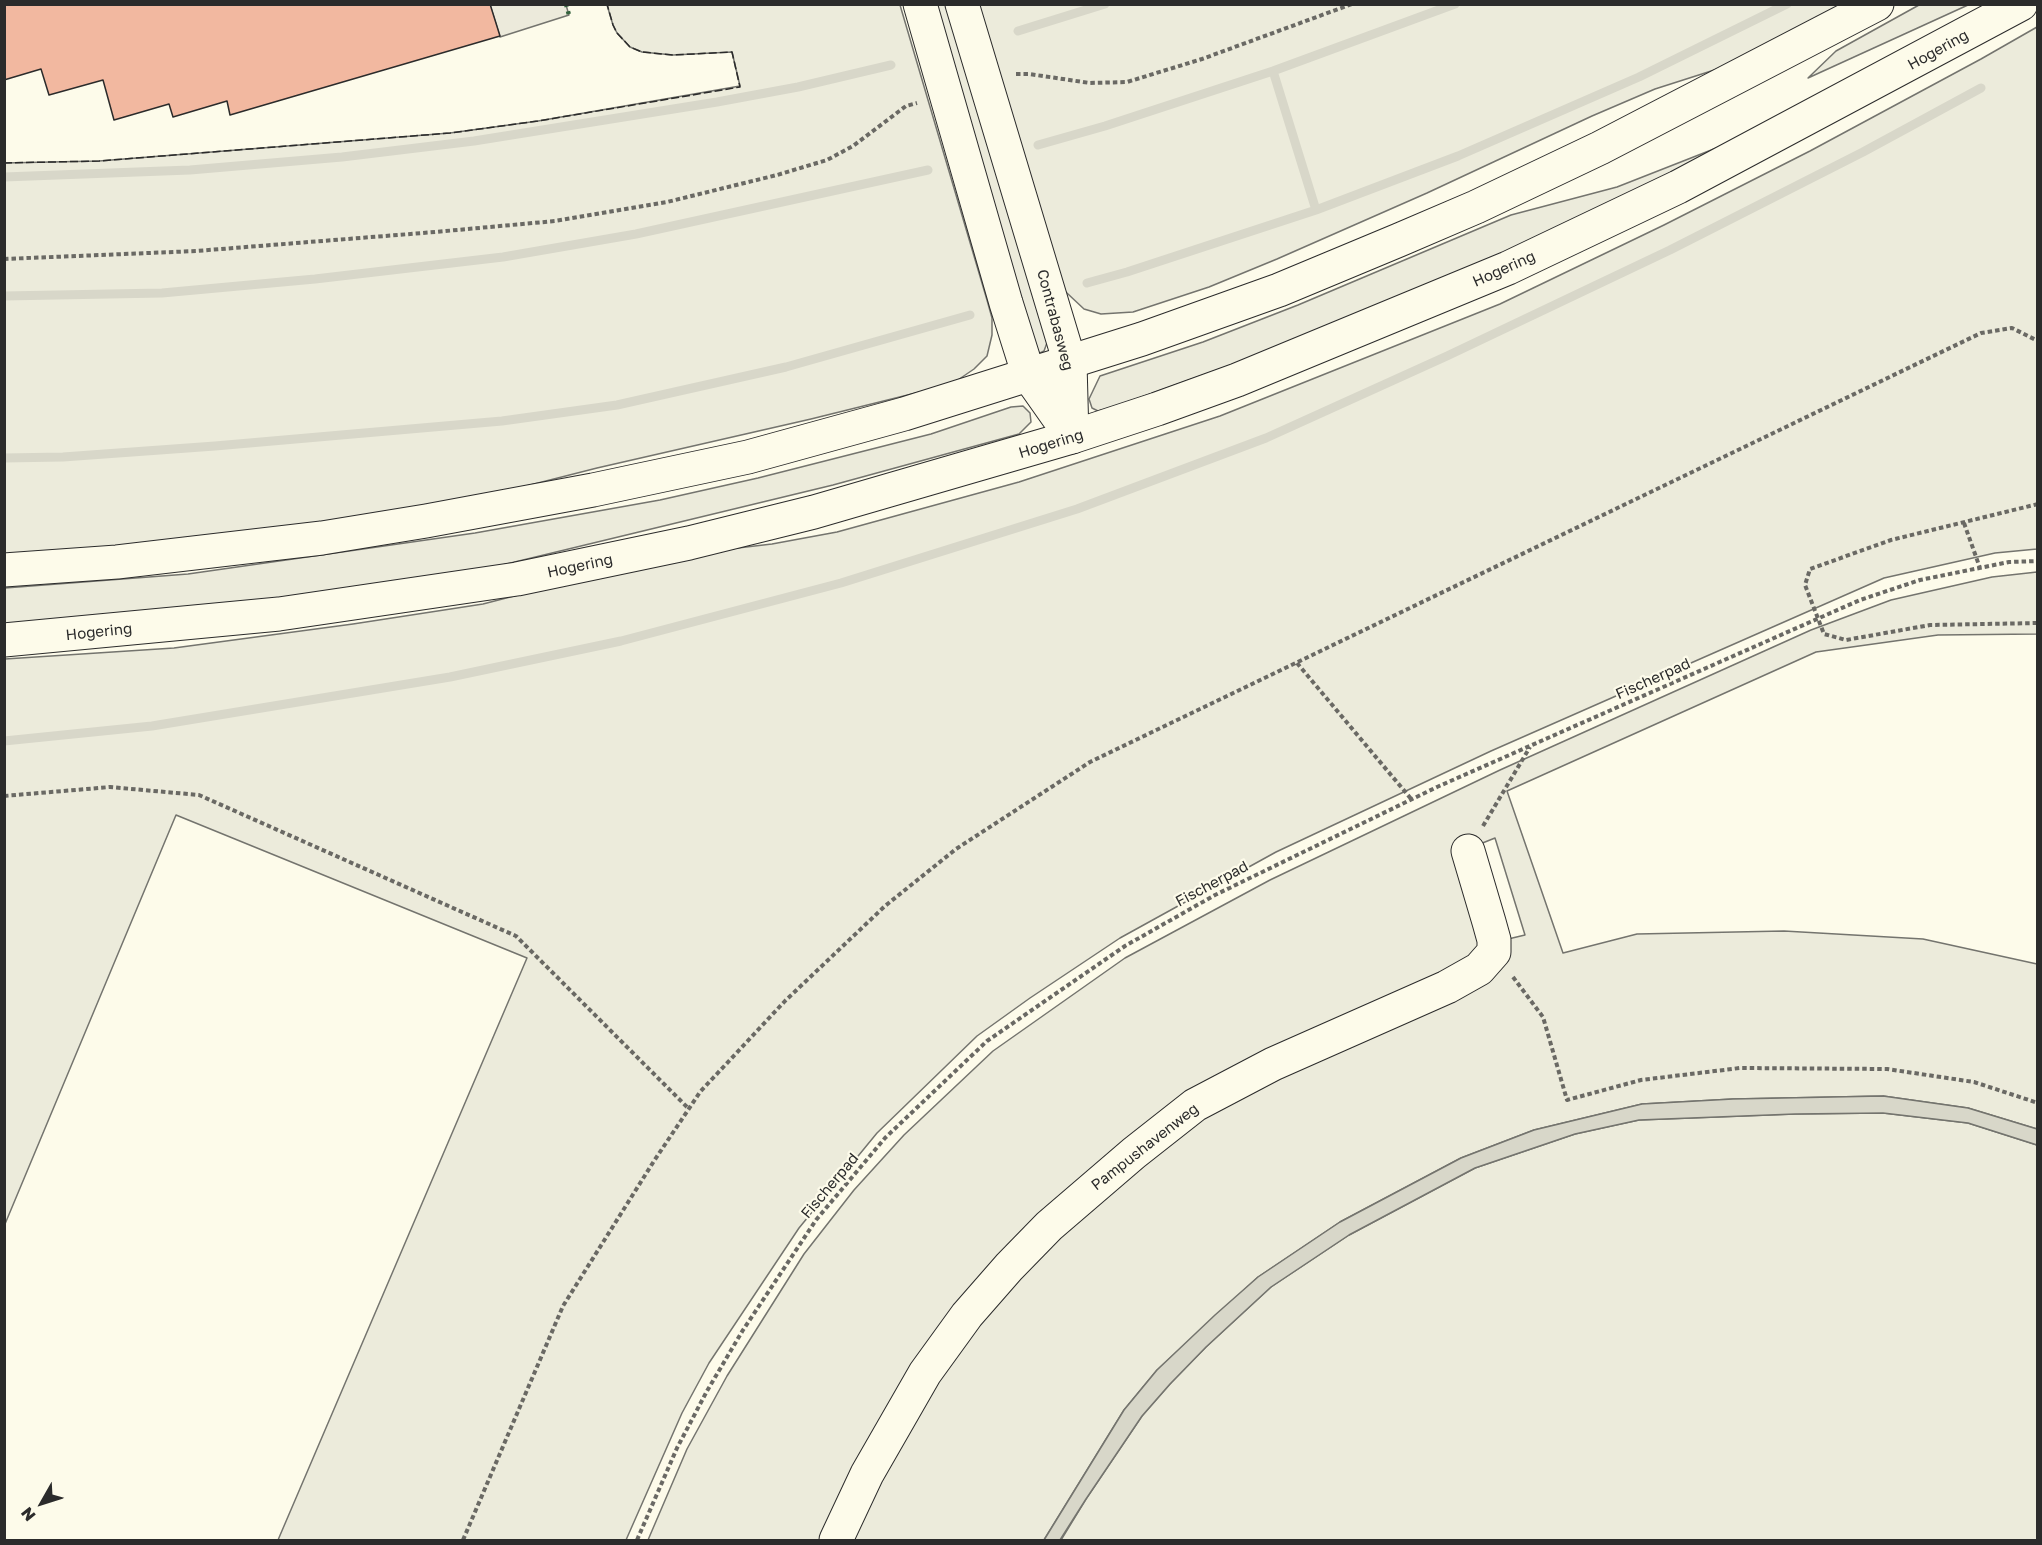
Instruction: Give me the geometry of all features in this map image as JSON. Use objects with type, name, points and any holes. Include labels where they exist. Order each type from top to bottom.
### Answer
[{"type":"main road","points":[[920,4],[1029,376],[1072,437]]},
{"type":"main road","name":"Contrabasweg","points":[[963,4],[1070,363],[1072,437]]},
{"type":"main road","points":[[4,570],[117,562],[322,538],[426,521],[582,492],[748,456],[904,414],[1070,363],[1279,290],[1476,207],[1600,148],[1877,4]]},
{"type":"main road","name":"Hogering","points":[[4,640],[279,614],[517,579],[689,543],[814,512],[1072,437],[1236,380],[1508,268],[1678,187],[2021,4]]},
{"type":"main road","points":[[1468,851],[1494,940],[1494,952]]},
{"type":"main road","name":"Pampushavenweg","points":[[836,1540],[867,1474],[926,1373],[967,1316],[1009,1267],[1049,1226],[1134,1153],[1195,1106],[1273,1064],[1447,987],[1479,969],[1494,952]]},
{"type":"path","points":[[986,81],[1010,74],[1029,74],[1090,83],[1126,82],[1202,59],[1353,4]]},
{"type":"path","points":[[4,259],[196,251],[555,222],[668,202],[827,160],[854,146],[906,106],[946,93]]},
{"type":"path","points":[[463,1540],[563,1306],[700,1092],[785,1001],[885,906],[956,849],[1090,762],[1981,333],[2012,328],[2037,340]]},
{"type":"path","points":[[2037,504],[1891,540],[1810,569],[1805,585],[1824,634],[1846,640],[1930,625],[2037,623]]},
{"type":"path","points":[[1964,522],[1980,568]]},
{"type":"path","name":"Fischerpad","points":[[637,1540],[677,1448],[707,1391],[743,1330],[816,1220],[885,1138],[987,1041],[1125,946],[1215,895],[1530,746],[1860,600],[1920,580],[2009,562],[2037,561]]},
{"type":"path","points":[[1297,663],[1412,800]]},
{"type":"path","points":[[1468,851],[1530,746]]},
{"type":"path","points":[[4,796],[110,786],[199,795],[516,936],[689,1109]]},
{"type":"path","points":[[1494,952],[1543,1017],[1567,1100],[1641,1080],[1740,1068],[1876,1069],[1974,1082],[2037,1103]]},
{"type":"shaded area","points":[[490,5],[566,5],[569,15],[500,37]]},
{"type":"shaded area","points":[[607,5],[900,5],[992,318],[992,335],[987,356],[974,369],[952,384],[597,468],[432,510],[5,560],[4,163],[99,161],[450,133],[538,121],[740,86],[732,52],[673,55],[642,52],[630,47],[617,33]]},
{"type":"shaded area","points":[[935,5],[950,5],[1048,340],[1044,351],[1040,353],[1036,351]]},
{"type":"shaded area","points":[[968,5],[1843,5],[1730,65],[1655,89],[1277,259],[1209,287],[1133,312],[1101,314],[1084,309],[1052,279]]},
{"type":"shaded area","points":[[1919,5],[1968,5],[1808,78],[1836,51]]},
{"type":"shaded area","points":[[2037,27],[2037,549],[1995,553],[1884,578],[1491,751],[1276,852],[1120,938],[1030,998],[977,1036],[877,1133],[799,1228],[709,1363],[682,1413],[626,1540],[278,1540],[527,958],[176,815],[5,1224],[5,659],[174,648],[483,604],[669,556],[772,544],[837,532],[1019,482],[1220,416],[1500,304],[1810,151]]},
{"type":"shaded area","points":[[1775,125],[1718,157],[1337,327],[1111,408],[1098,411],[1092,408],[1089,399],[1100,376],[1203,342],[1298,305],[1511,215],[1617,187]]},
{"type":"shaded area","points":[[1023,406],[1030,413],[1031,422],[1019,434],[833,485],[490,568],[337,593],[5,627],[5,588],[188,574],[475,533],[660,500],[758,478],[931,434],[1011,407]]},
{"type":"shaded area","points":[[2037,572],[2037,634],[1938,635],[1816,652],[1507,791],[1563,953],[1637,934],[1784,931],[1923,939],[2037,964],[2037,1129],[1968,1108],[1883,1096],[1733,1099],[1642,1104],[1534,1130],[1461,1158],[1340,1222],[1258,1277],[1157,1370],[1124,1410],[1044,1540],[848,1540],[908,1423],[1016,1273],[1203,1111],[1482,952],[1268,1058],[1042,1220],[824,1540],[648,1540],[687,1449],[727,1376],[804,1254],[854,1190],[904,1135],[993,1051],[1125,958],[1270,880],[1500,770],[1811,630],[1891,600],[1992,577]],"holes":[[[1495,838],[1525,935],[1504,940],[1485,951],[1460,852]]]},
{"type":"shaded area","points":[[1883,1096],[1968,1108],[2037,1129],[2037,1145],[1968,1123],[1883,1113],[1639,1120],[1575,1134],[1475,1168],[1349,1235],[1271,1287],[1206,1347],[1142,1416],[1060,1540],[1044,1540],[1124,1410],[1157,1370],[1258,1277],[1340,1222],[1461,1158],[1534,1130],[1642,1104],[1733,1099]]},
{"type":"shaded area","points":[[1883,1113],[1968,1123],[2037,1145],[2037,1540],[1061,1540],[1142,1416],[1206,1347],[1271,1287],[1349,1235],[1475,1168],[1575,1134],[1639,1120]]},
{"type":"building","points":[[4,4],[490,4],[500,36],[230,115],[227,101],[173,117],[169,104],[114,120],[103,80],[49,95],[41,69],[4,80]]},
{"type":"waterway","points":[[1018,31],[1105,4]]},
{"type":"waterway","points":[[1038,145],[1105,126],[1273,71],[1455,4]]},
{"type":"waterway","points":[[1087,283],[1316,210],[1458,156],[1639,77],[1787,4]]},
{"type":"waterway","points":[[4,177],[190,170],[342,157],[474,141],[717,102],[798,87],[891,65]]},
{"type":"waterway","points":[[1273,71],[1316,210]]},
{"type":"waterway","points":[[4,741],[152,726],[450,677],[621,641],[841,583],[1077,509],[1266,438],[1447,356],[1670,250],[1863,152],[1981,88]]},
{"type":"waterway","points":[[4,296],[162,293],[315,279],[503,257],[636,234],[928,170]]},
{"type":"waterway","points":[[4,458],[63,457],[215,446],[502,421],[617,405],[786,367],[970,315]]},
{"type":"hedge","points":[[566,4],[569,15]]},
{"type":"fence","points":[[4,163],[99,161],[450,133],[538,121],[740,87],[732,52],[673,55],[642,52],[630,47],[617,33],[607,4]]}]
